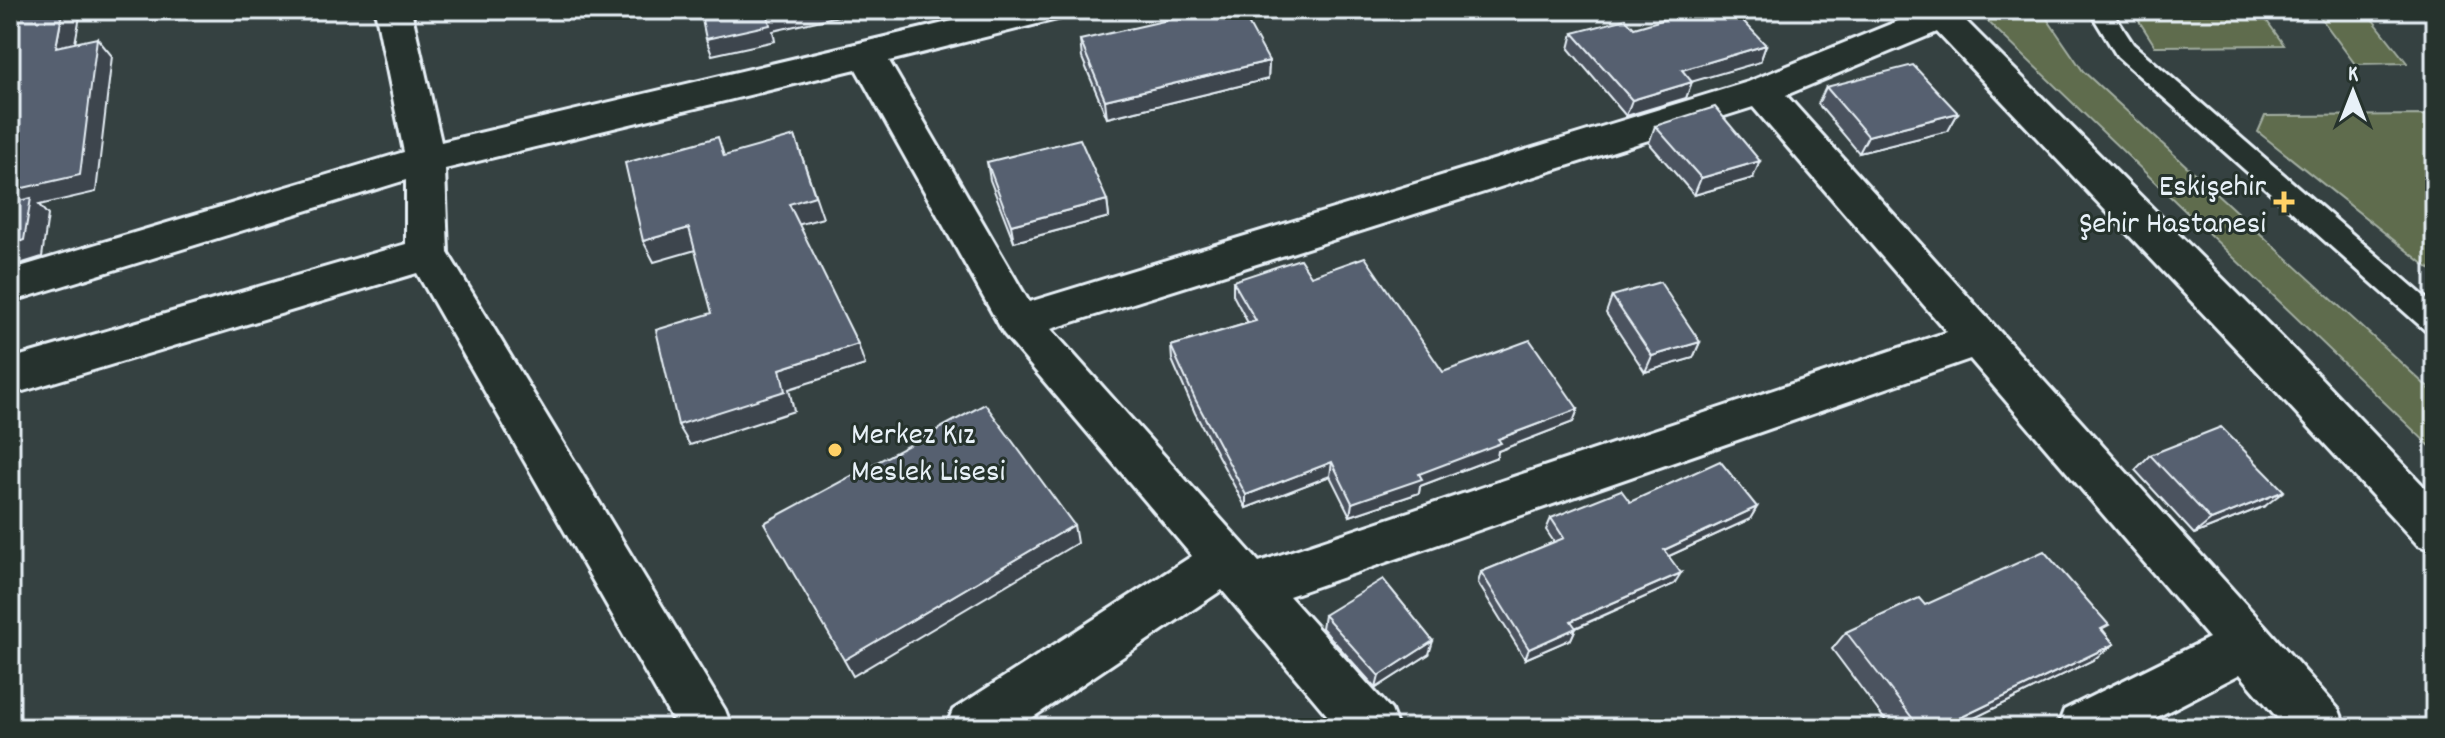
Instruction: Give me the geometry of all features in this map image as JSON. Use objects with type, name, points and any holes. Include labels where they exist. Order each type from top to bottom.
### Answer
[{"type":"street","points":[[393,10],[425,160],[427,254],[706,728]]},
{"type":"street","points":[[10,286],[425,160],[1048,10]]},
{"type":"street","points":[[1019,322],[1761,91],[1938,14],[2281,366],[2435,530]]},
{"type":"street","points":[[867,55],[1019,322],[1372,728]]},
{"type":"street","points":[[1761,91],[2320,728]]},
{"type":"street","points":[[10,377],[427,254]]},
{"type":"street","points":[[972,728],[1238,574],[1980,338]]},
{"type":"street","points":[[2083,728],[2248,644]]},
{"type":"lane","points":[[2100,10],[2125,50],[2435,322]]},
{"type":"green space","points":[[1976,10],[2041,10],[2083,71],[2435,394],[2435,451]]},
{"type":"green space","points":[[2132,10],[2259,10],[2284,45],[2155,46]]},
{"type":"green space","points":[[2315,10],[2365,10],[2407,63],[2355,64]]},
{"type":"green space","points":[[2435,115],[2435,273],[2258,132],[2265,116]]},
{"type":"building","points":[[10,10],[63,10],[56,47],[97,38],[80,175],[10,191],[10,132],[18,95],[10,97]]},
{"type":"building","points":[[700,10],[788,10],[768,15],[770,25],[706,39]]},
{"type":"building","points":[[1212,10],[1241,10],[1269,61],[1105,100],[1080,40]]},
{"type":"building","points":[[1696,10],[1733,10],[1766,45],[1682,70],[1692,82],[1632,100],[1573,33],[1626,19],[1634,28]]},
{"type":"building","points":[[1913,65],[1958,113],[1868,136],[1826,87]]},
{"type":"building","points":[[1715,107],[1760,161],[1701,178],[1655,126]]},
{"type":"building","points":[[795,136],[815,196],[789,204],[858,344],[780,369],[785,391],[678,425],[656,330],[712,313],[689,228],[643,241],[625,163],[718,137],[724,156]]},
{"type":"building","points":[[1080,139],[1107,200],[1011,225],[987,162]]},
{"type":"building","points":[[31,198],[24,240],[10,245],[10,203]]},
{"type":"building","points":[[1365,257],[1443,372],[1530,340],[1578,409],[1498,439],[1501,443],[1419,474],[1422,479],[1352,503],[1332,462],[1246,495],[1171,346],[1256,321],[1233,281],[1300,259],[1311,276]]},
{"type":"building","points":[[1660,282],[1700,342],[1652,356],[1612,296]]},
{"type":"building","points":[[985,404],[1074,525],[844,660],[764,523]]},
{"type":"building","points":[[2221,427],[2284,491],[2211,520],[2150,455]]},
{"type":"building","points":[[1720,461],[1757,507],[1664,550],[1681,573],[1571,621],[1576,628],[1529,649],[1481,572],[1564,538],[1551,518],[1621,490],[1630,502]]},
{"type":"building","points":[[2044,551],[2109,625],[2101,629],[2114,644],[1939,728],[1920,728],[1846,632],[1919,598],[1925,605]]},
{"type":"building","points":[[1383,579],[1433,641],[1379,676],[1324,615]]},
{"type":"place","name":"Eskişehir Şehir Hastanesi","points":[[2284,202]]},
{"type":"place","name":"Merkez Kız Meslek Lisesi","points":[[835,450]]}]
